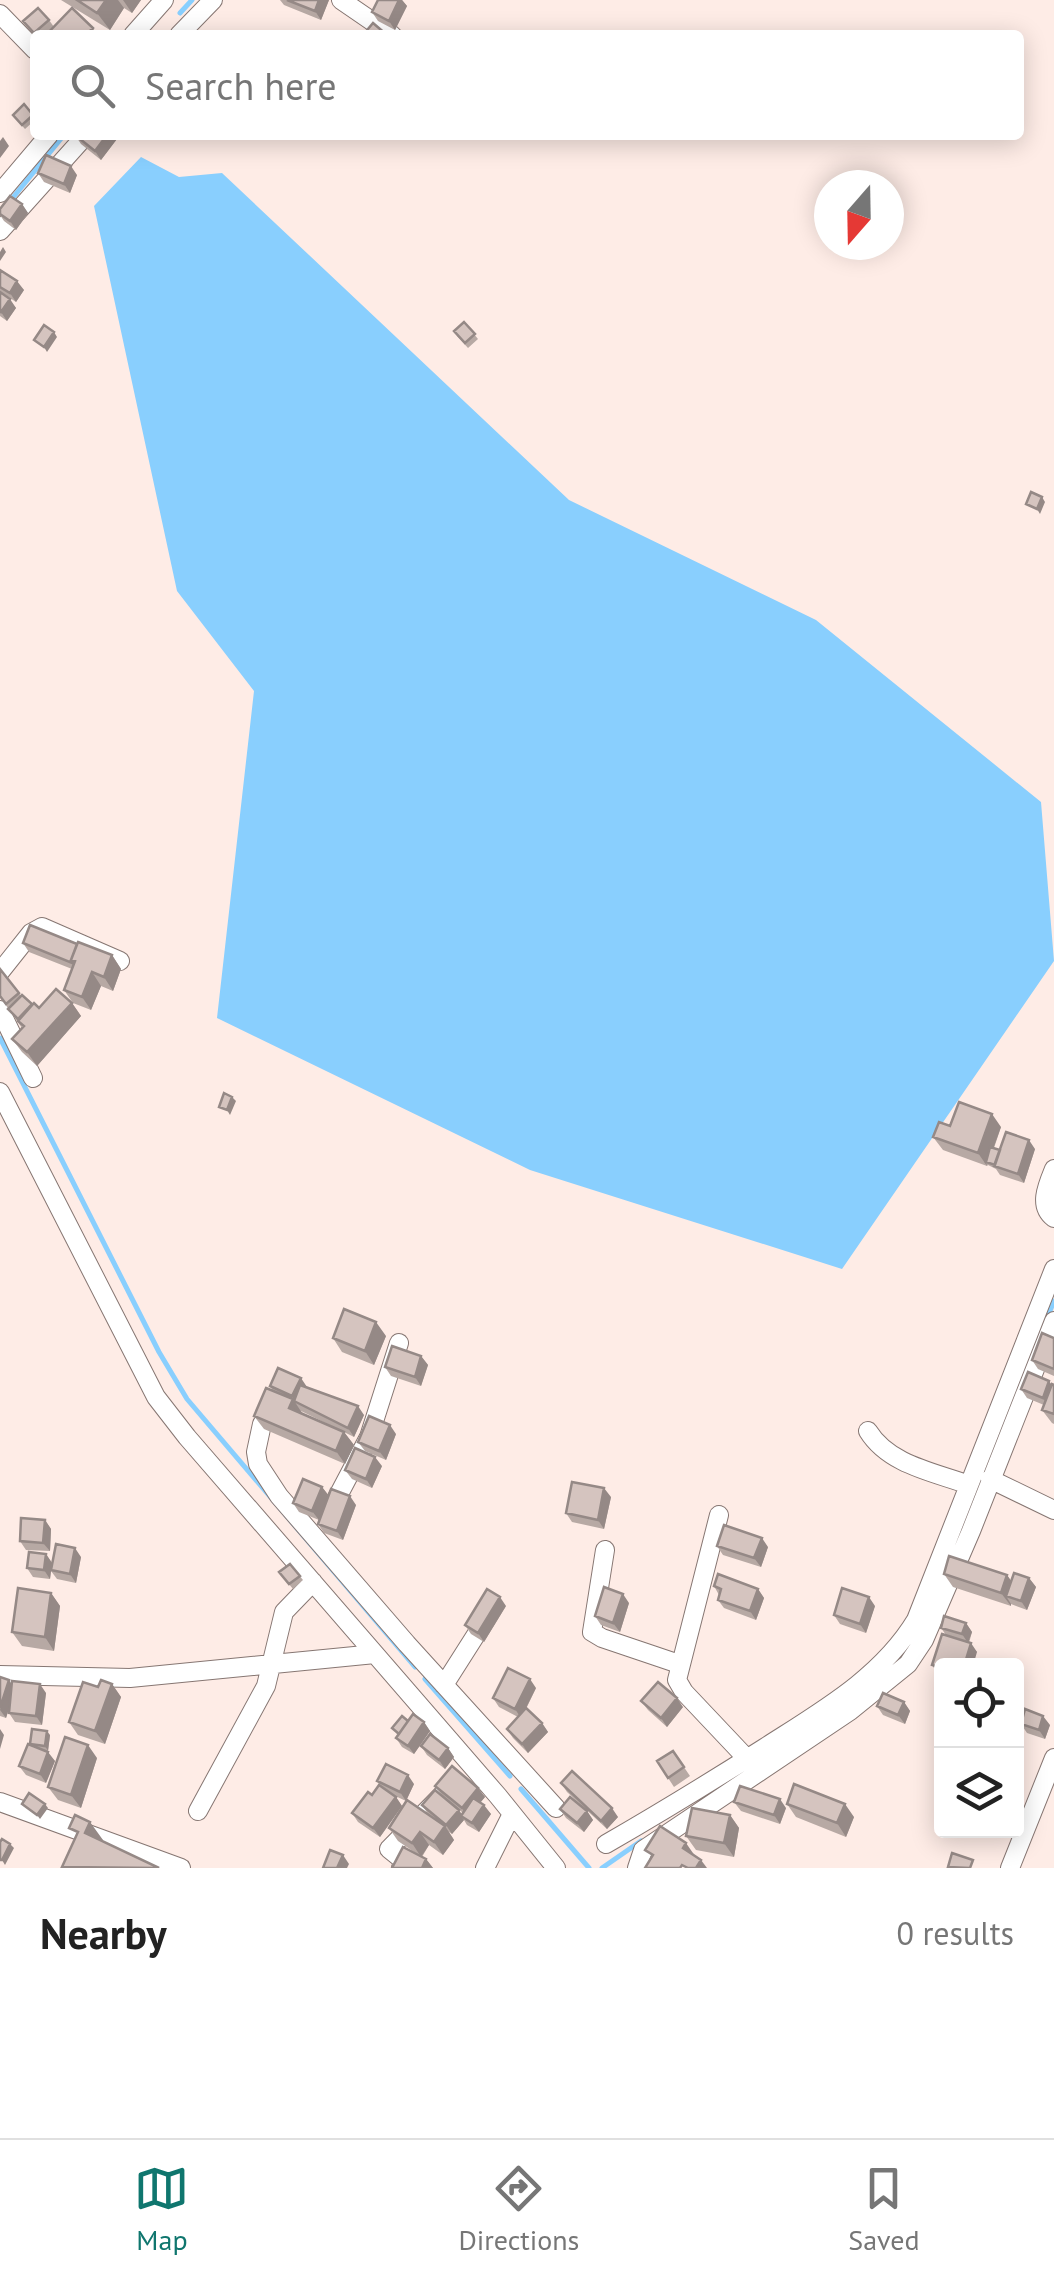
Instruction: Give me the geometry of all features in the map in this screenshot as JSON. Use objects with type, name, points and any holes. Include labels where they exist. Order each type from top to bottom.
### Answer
[{"type":"street","points":[[137,30],[164,0]]},
{"type":"street","points":[[184,30],[213,0]]},
{"type":"street","points":[[341,0],[385,30]]},
{"type":"street","points":[[0,14],[30,45]]},
{"type":"street","points":[[149,17],[164,30]]},
{"type":"street","points":[[0,192],[45,140]]},
{"type":"street","points":[[0,231],[82,140]]},
{"type":"street","points":[[0,972],[31,933],[42,927],[120,962]]},
{"type":"street","points":[[0,1010],[33,1078]]},
{"type":"street","points":[[0,1092],[156,1397],[556,1868]]},
{"type":"street","points":[[1054,1170],[1044,1203],[1046,1212],[1054,1218]]},
{"type":"street","points":[[637,1868],[642,1850],[835,1702],[903,1641],[916,1620],[1054,1269]]},
{"type":"street","points":[[606,1844],[850,1711],[908,1664],[924,1640],[1054,1322]]},
{"type":"street","points":[[316,1538],[368,1437],[399,1344]]},
{"type":"street","points":[[262,1424],[256,1452],[258,1464],[280,1496],[556,1808]]},
{"type":"street","points":[[868,1432],[875,1444],[896,1458],[969,1485]]},
{"type":"street","points":[[990,1479],[1054,1510]]},
{"type":"street","points":[[719,1515],[677,1680],[753,1765]]},
{"type":"street","points":[[606,1550],[592,1632],[679,1664]]},
{"type":"street","points":[[198,1810],[266,1686],[284,1612],[313,1582]]},
{"type":"street","points":[[444,1685],[494,1606]]},
{"type":"street","points":[[0,1674],[130,1678],[375,1654]]},
{"type":"street","points":[[402,1685],[427,1666]]},
{"type":"street","points":[[1010,1868],[1054,1758]]},
{"type":"street","points":[[401,1868],[404,1861],[390,1848],[472,1766]]},
{"type":"street","points":[[498,1796],[525,1774]]},
{"type":"street","points":[[0,1802],[181,1868]]},
{"type":"street","points":[[485,1868],[512,1814]]},
{"type":"water","points":[[141,157],[179,177],[222,173],[569,500],[816,620],[1041,802],[1054,961],[842,1269],[530,1170],[217,1018],[254,691],[177,591],[94,206]]},
{"type":"building","points":[[77,0],[106,0],[97,13]]},
{"type":"building","points":[[287,0],[319,0],[315,11]]},
{"type":"building","points":[[378,0],[399,0],[389,21],[372,12]]},
{"type":"building","points":[[38,8],[49,20],[37,30],[31,30],[23,21]]},
{"type":"building","points":[[72,8],[93,28],[91,30],[51,30]]},
{"type":"building","points":[[24,104],[30,111],[30,118],[22,125],[13,115]]},
{"type":"building","points":[[81,140],[103,140],[95,151]]},
{"type":"building","points":[[46,155],[71,166],[64,184],[38,173]]},
{"type":"building","points":[[10,196],[22,204],[10,221],[0,214],[0,209]]},
{"type":"building","points":[[0,270],[17,281],[10,293],[0,287]]},
{"type":"building","points":[[0,292],[10,299],[1,312],[0,311]]},
{"type":"building","points":[[464,322],[475,334],[465,343],[454,331]]},
{"type":"building","points":[[44,325],[54,332],[44,347],[34,340]]},
{"type":"building","points":[[1031,492],[1042,497],[1037,509],[1026,504]]},
{"type":"building","points":[[30,925],[77,944],[72,963],[23,943]]},
{"type":"building","points":[[78,942],[112,955],[104,977],[92,972],[82,997],[64,990]]},
{"type":"building","points":[[0,969],[19,993],[6,1004],[0,996]]},
{"type":"building","points":[[56,989],[72,1003],[27,1052],[12,1039],[24,1026],[18,1021],[34,1003],[39,1008]]},
{"type":"building","points":[[22,995],[32,1004],[18,1019],[8,1009]]},
{"type":"building","points":[[224,1093],[232,1097],[227,1110],[219,1107]]},
{"type":"building","points":[[959,1102],[992,1114],[978,1153],[933,1137],[939,1122],[950,1126]]},
{"type":"building","points":[[1006,1132],[1029,1140],[1018,1174],[994,1166]]},
{"type":"building","points":[[990,1147],[1000,1150],[995,1165],[986,1162]]},
{"type":"building","points":[[344,1309],[376,1322],[365,1351],[333,1338]]},
{"type":"building","points":[[1042,1333],[1054,1338],[1054,1369],[1032,1360]]},
{"type":"building","points":[[392,1346],[421,1356],[415,1377],[385,1367]]},
{"type":"building","points":[[278,1368],[301,1378],[292,1396],[270,1386]]},
{"type":"building","points":[[1028,1372],[1049,1381],[1043,1398],[1021,1389]]},
{"type":"building","points":[[300,1385],[358,1406],[348,1428],[294,1401]]},
{"type":"building","points":[[1054,1385],[1054,1414],[1042,1410]]},
{"type":"building","points":[[266,1388],[293,1399],[289,1408],[344,1432],[336,1451],[254,1416]]},
{"type":"building","points":[[369,1416],[390,1425],[379,1451],[358,1442]]},
{"type":"building","points":[[355,1448],[375,1457],[366,1479],[345,1470]]},
{"type":"building","points":[[303,1479],[322,1487],[312,1511],[293,1503]]},
{"type":"building","points":[[572,1482],[604,1488],[598,1520],[566,1513]]},
{"type":"building","points":[[331,1489],[350,1496],[337,1531],[318,1524]]},
{"type":"building","points":[[21,1518],[45,1520],[43,1543],[20,1541]]},
{"type":"building","points":[[724,1525],[762,1538],[754,1558],[717,1546]]},
{"type":"building","points":[[56,1544],[75,1548],[70,1574],[51,1570]]},
{"type":"building","points":[[29,1552],[46,1554],[44,1570],[27,1568]]},
{"type":"building","points":[[949,1556],[1007,1575],[1001,1593],[944,1574]]},
{"type":"building","points":[[290,1564],[300,1576],[289,1584],[279,1572]]},
{"type":"building","points":[[1014,1573],[1029,1578],[1021,1601],[1006,1596]]},
{"type":"building","points":[[718,1574],[758,1589],[750,1611],[718,1600],[721,1589],[714,1586]]},
{"type":"building","points":[[604,1587],[623,1594],[613,1623],[595,1616]]},
{"type":"building","points":[[18,1588],[51,1593],[45,1637],[12,1632]]},
{"type":"building","points":[[842,1588],[869,1597],[860,1624],[834,1615]]},
{"type":"building","points":[[487,1589],[500,1597],[478,1633],[465,1625]]},
{"type":"building","points":[[944,1616],[966,1623],[962,1634],[941,1628]]},
{"type":"building","points":[[942,1634],[971,1643],[966,1658],[934,1658]]},
{"type":"building","points":[[508,1668],[530,1679],[515,1709],[493,1698]]},
{"type":"building","points":[[0,1677],[9,1680],[0,1708]]},
{"type":"building","points":[[101,1680],[112,1684],[95,1731],[69,1722],[83,1682],[98,1687]]},
{"type":"building","points":[[12,1681],[40,1684],[36,1716],[9,1713]]},
{"type":"building","points":[[658,1682],[677,1698],[661,1718],[641,1701]]},
{"type":"building","points":[[883,1693],[904,1702],[898,1715],[877,1706]]},
{"type":"building","points":[[526,1708],[542,1723],[522,1744],[507,1729]]},
{"type":"building","points":[[1025,1709],[1043,1716],[1039,1730],[1024,1725]]},
{"type":"building","points":[[413,1714],[424,1722],[408,1746],[396,1738]]},
{"type":"building","points":[[402,1716],[408,1721],[399,1734],[392,1728]]},
{"type":"building","points":[[32,1729],[47,1731],[45,1746],[30,1744]]},
{"type":"building","points":[[430,1734],[448,1748],[439,1760],[421,1746]]},
{"type":"building","points":[[65,1737],[88,1745],[71,1795],[48,1787]]},
{"type":"building","points":[[28,1744],[48,1752],[40,1774],[19,1766]]},
{"type":"building","points":[[673,1751],[684,1767],[668,1778],[657,1761]]},
{"type":"building","points":[[386,1764],[408,1775],[400,1792],[377,1781]]},
{"type":"building","points":[[452,1766],[478,1788],[462,1808],[435,1786]]},
{"type":"building","points":[[572,1771],[612,1808],[601,1821],[561,1783]]},
{"type":"building","points":[[794,1784],[845,1804],[837,1823],[787,1804]]},
{"type":"building","points":[[379,1785],[396,1797],[373,1828],[352,1813],[368,1792],[372,1795]]},
{"type":"building","points":[[740,1786],[780,1799],[774,1815],[734,1802]]},
{"type":"building","points":[[435,1790],[459,1810],[446,1825],[422,1805]]},
{"type":"building","points":[[29,1793],[45,1804],[37,1815],[22,1804]]},
{"type":"building","points":[[570,1797],[587,1811],[577,1823],[560,1809]]},
{"type":"building","points":[[473,1798],[484,1805],[472,1823],[461,1816]]},
{"type":"building","points":[[407,1800],[445,1826],[434,1842],[420,1832],[412,1843],[389,1828]]},
{"type":"building","points":[[692,1808],[730,1815],[724,1843],[686,1836]]},
{"type":"building","points":[[75,1815],[90,1822],[85,1833],[159,1868],[62,1867],[78,1832],[69,1828]]},
{"type":"building","points":[[660,1826],[686,1843],[683,1848],[701,1860],[696,1868],[645,1868],[653,1855],[645,1850]]},
{"type":"building","points":[[2,1839],[10,1844],[0,1860],[0,1842]]},
{"type":"building","points":[[403,1847],[426,1859],[422,1868],[392,1868]]},
{"type":"building","points":[[330,1850],[343,1855],[337,1868],[323,1868]]},
{"type":"building","points":[[952,1853],[973,1860],[970,1868],[948,1867]]},
{"type":"waterway","points":[[180,13],[192,0]]},
{"type":"waterway","points":[[11,200],[60,140]]},
{"type":"waterway","points":[[0,1038],[159,1352],[187,1399],[415,1667]]},
{"type":"waterway","points":[[1047,1318],[1054,1301]]},
{"type":"waterway","points":[[425,1679],[510,1776]]},
{"type":"waterway","points":[[521,1789],[589,1868]]},
{"type":"waterway","points":[[602,1868],[641,1841]]}]
